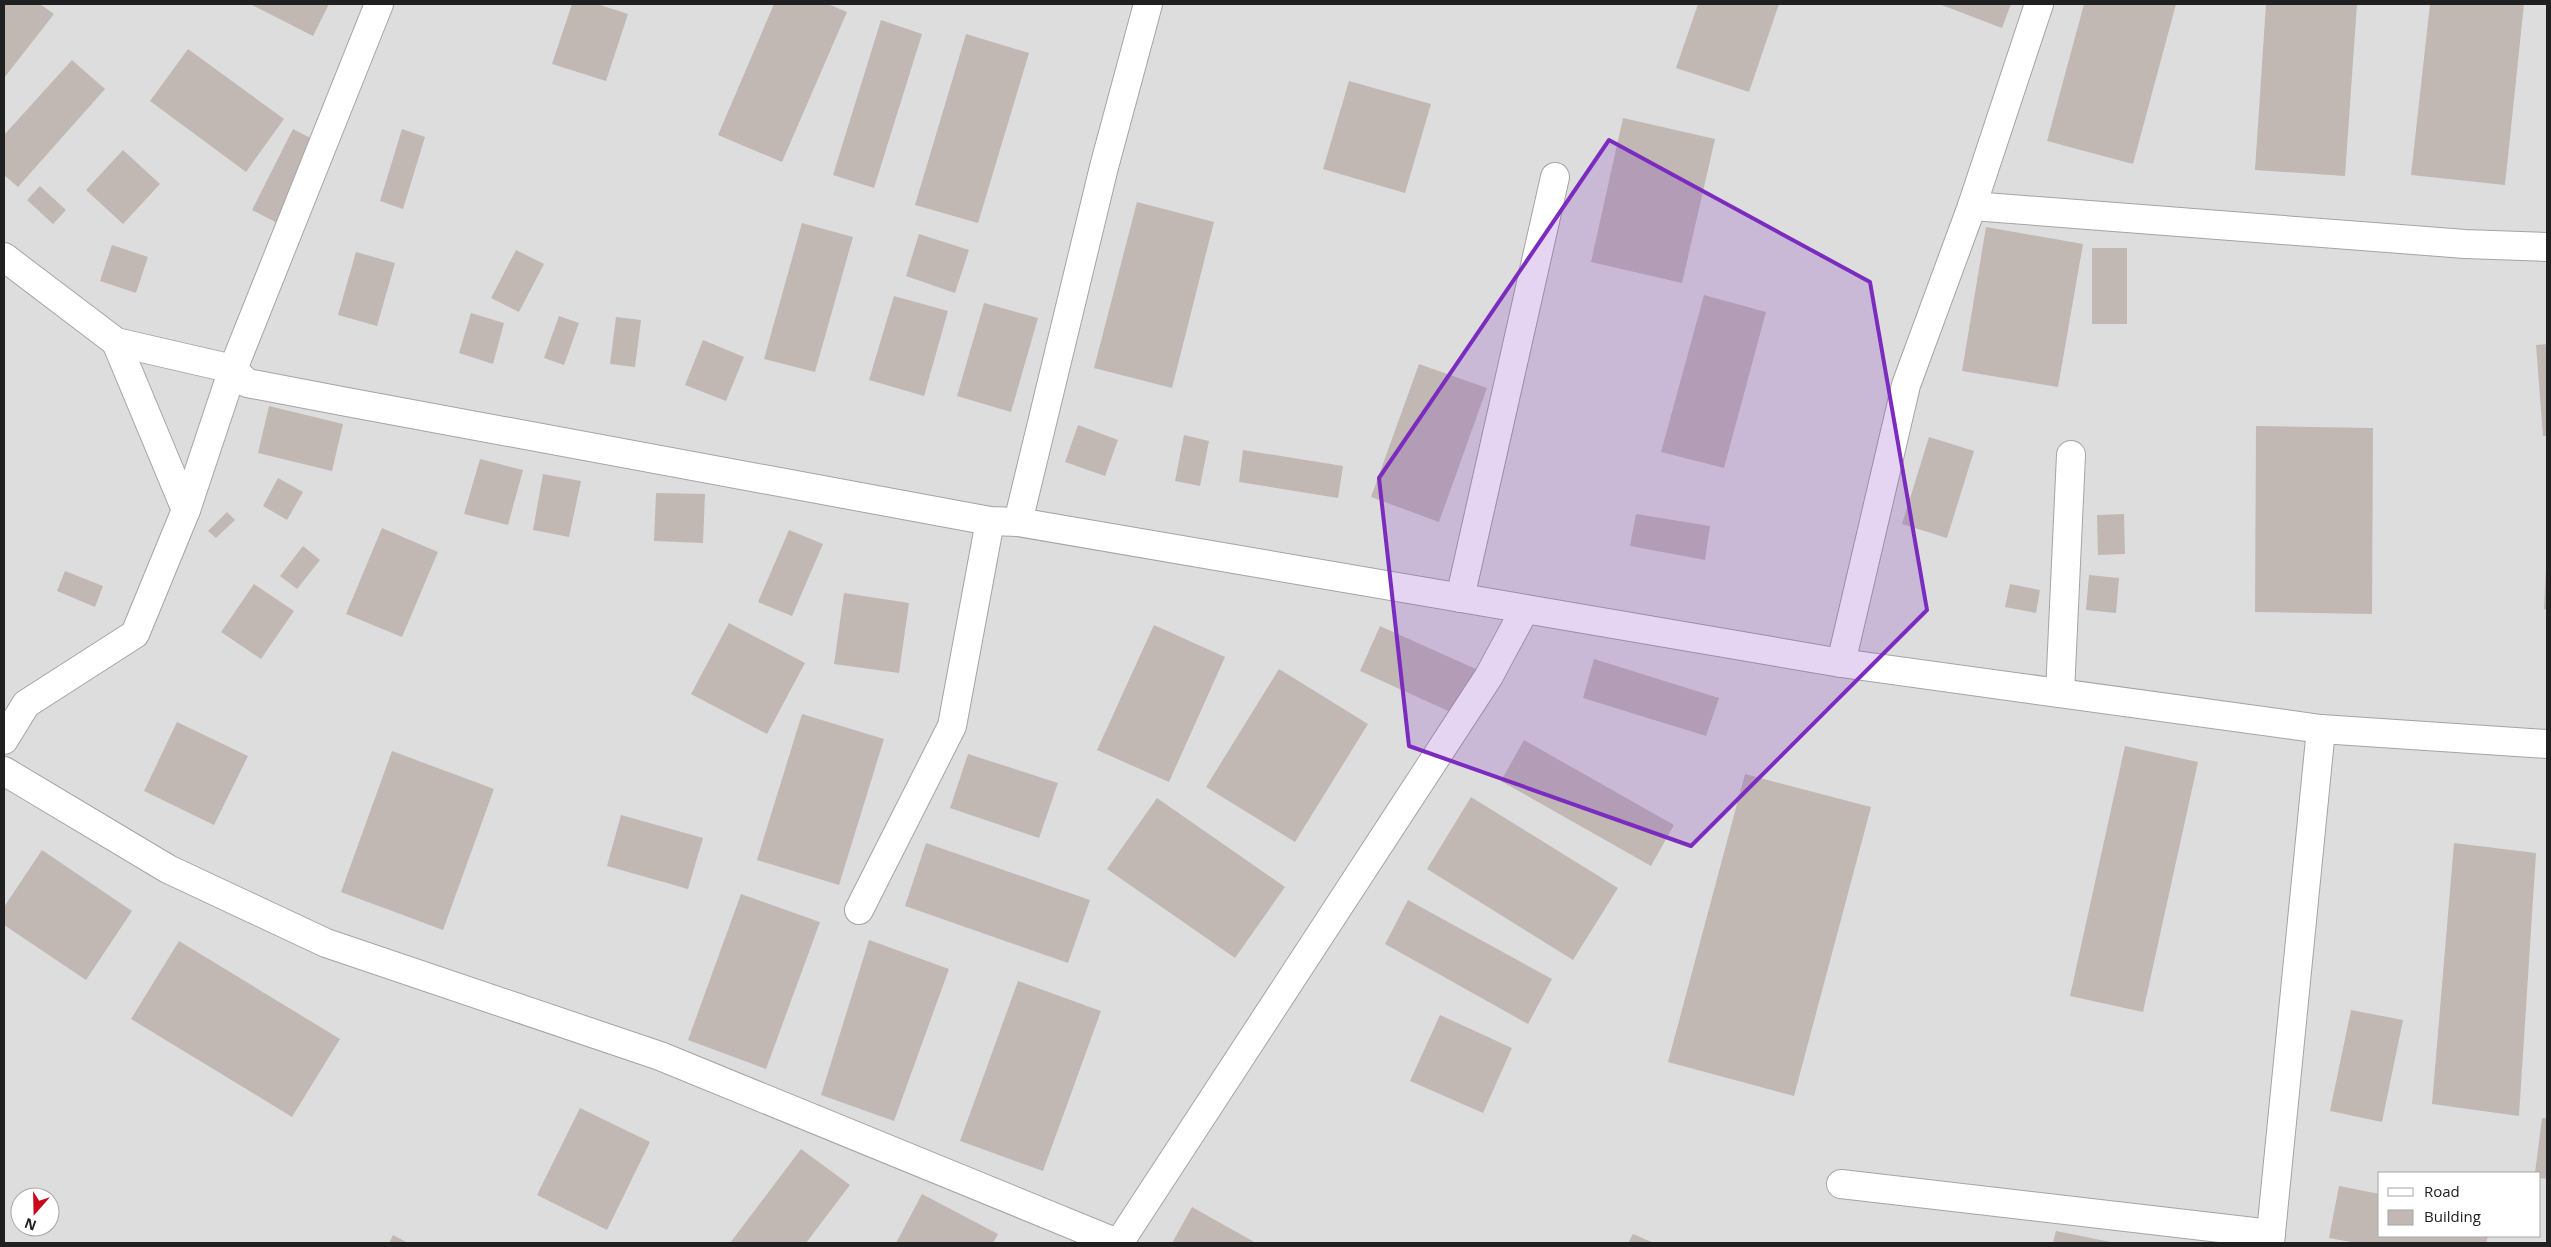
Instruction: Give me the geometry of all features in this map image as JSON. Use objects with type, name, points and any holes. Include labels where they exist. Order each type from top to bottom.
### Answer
[{"type":"street","points":[[4,740],[26,704],[135,634],[186,510],[234,369],[379,4]]},
{"type":"street","points":[[1841,663],[1906,385],[1972,206],[2039,4]]},
{"type":"street","points":[[1018,522],[1104,167],[1140,7]]},
{"type":"street","points":[[1460,598],[1556,178]]},
{"type":"street","points":[[1972,206],[2465,244],[2547,247]]},
{"type":"street","points":[[4,257],[116,342],[234,369],[248,383],[990,521],[1018,522],[1841,663],[2321,728],[2547,744]]},
{"type":"street","points":[[116,342],[186,510]]},
{"type":"street","points":[[2060,693],[2071,455]]},
{"type":"street","points":[[859,910],[952,726],[990,521]]},
{"type":"street","points":[[4,771],[168,870],[326,943],[660,1056],[1118,1243],[1490,676],[1525,609]]},
{"type":"street","points":[[1841,1184],[2271,1239],[2321,728]]},
{"type":"highlighted area","points":[[1609,140],[1870,282],[1927,610],[1691,846],[1409,746],[1379,478]]},
{"type":"shaded area","points":[[4,4],[2547,4],[2547,1243],[4,1243]]},
{"type":"building","points":[[4,4],[40,4],[54,14],[4,78]]},
{"type":"building","points":[[250,4],[329,4],[313,36]]},
{"type":"building","points":[[572,4],[597,4],[628,14],[606,81],[552,64]]},
{"type":"building","points":[[774,4],[828,4],[847,12],[782,162],[718,135]]},
{"type":"building","points":[[1698,4],[1779,4],[1749,92],[1676,68]]},
{"type":"building","points":[[1939,4],[2011,4],[2002,28]]},
{"type":"building","points":[[2084,4],[2176,4],[2133,164],[2047,141]]},
{"type":"building","points":[[2266,4],[2357,4],[2345,176],[2255,170]]},
{"type":"building","points":[[2430,4],[2524,4],[2505,185],[2411,175]]},
{"type":"building","points":[[881,20],[922,34],[874,188],[833,175]]},
{"type":"building","points":[[966,34],[1029,53],[978,223],[915,205]]},
{"type":"building","points":[[188,49],[284,119],[246,172],[150,101]]},
{"type":"building","points":[[72,60],[105,89],[18,187],[4,175],[4,135]]},
{"type":"building","points":[[1349,81],[1431,104],[1405,193],[1323,169]]},
{"type":"building","points":[[1623,118],[1715,139],[1682,283],[1591,262]]},
{"type":"building","points":[[293,129],[330,148],[289,229],[252,210]]},
{"type":"building","points":[[402,129],[425,137],[403,209],[380,201]]},
{"type":"building","points":[[123,150],[160,184],[123,224],[86,190]]},
{"type":"building","points":[[40,186],[66,210],[53,224],[27,200]]},
{"type":"building","points":[[1137,202],[1214,222],[1172,388],[1094,368]]},
{"type":"building","points":[[802,223],[853,237],[815,372],[764,359]]},
{"type":"building","points":[[1986,227],[2083,244],[2058,387],[1962,371]]},
{"type":"building","points":[[919,234],[969,250],[955,293],[906,276]]},
{"type":"building","points":[[112,245],[148,257],[136,293],[100,281]]},
{"type":"building","points":[[2092,248],[2127,248],[2127,324],[2092,324]]},
{"type":"building","points":[[516,250],[544,264],[519,312],[491,298]]},
{"type":"building","points":[[356,252],[395,263],[377,326],[338,315]]},
{"type":"building","points":[[1704,295],[1766,312],[1724,468],[1661,452]]},
{"type":"building","points":[[894,296],[948,311],[924,396],[869,380]]},
{"type":"building","points":[[984,303],[1038,318],[1011,412],[957,396]]},
{"type":"building","points":[[471,313],[504,323],[493,364],[459,353]]},
{"type":"building","points":[[559,316],[579,323],[564,365],[544,358]]},
{"type":"building","points":[[616,317],[641,320],[635,367],[610,364]]},
{"type":"building","points":[[703,340],[744,357],[726,401],[685,385]]},
{"type":"building","points":[[2547,344],[2547,436],[2543,436],[2536,345]]},
{"type":"building","points":[[1419,364],[1487,388],[1439,522],[1371,497]]},
{"type":"building","points":[[269,406],[343,424],[332,471],[258,453]]},
{"type":"building","points":[[1078,425],[1118,440],[1105,476],[1065,462]]},
{"type":"building","points":[[2256,426],[2373,428],[2372,614],[2255,612]]},
{"type":"building","points":[[1184,435],[1209,441],[1200,486],[1175,481]]},
{"type":"building","points":[[1929,437],[1974,451],[1947,538],[1902,524]]},
{"type":"building","points":[[1243,450],[1343,466],[1338,498],[1239,482]]},
{"type":"building","points":[[480,459],[523,470],[508,525],[464,514]]},
{"type":"building","points":[[543,474],[581,481],[569,537],[533,530]]},
{"type":"building","points":[[278,478],[303,492],[287,520],[263,506]]},
{"type":"building","points":[[656,493],[705,494],[703,543],[654,541]]},
{"type":"building","points":[[227,512],[235,520],[216,538],[208,531]]},
{"type":"building","points":[[1636,514],[1710,526],[1705,560],[1630,546]]},
{"type":"building","points":[[2124,514],[2125,554],[2098,555],[2097,515]]},
{"type":"building","points":[[382,528],[438,552],[402,637],[346,614]]},
{"type":"building","points":[[789,530],[823,544],[792,616],[758,602]]},
{"type":"building","points":[[303,546],[320,560],[297,589],[280,576]]},
{"type":"building","points":[[2547,566],[2547,610],[2544,609]]},
{"type":"building","points":[[65,571],[103,586],[95,607],[57,591]]},
{"type":"building","points":[[2089,575],[2119,578],[2116,613],[2086,610]]},
{"type":"building","points":[[254,584],[294,611],[261,659],[221,632]]},
{"type":"building","points":[[2010,584],[2040,590],[2036,613],[2005,607]]},
{"type":"building","points":[[844,593],[909,603],[899,673],[834,664]]},
{"type":"building","points":[[729,623],[805,663],[767,734],[691,694]]},
{"type":"building","points":[[1154,625],[1225,657],[1169,782],[1097,750]]},
{"type":"building","points":[[1380,626],[1478,670],[1457,715],[1360,671]]},
{"type":"building","points":[[1594,659],[1719,698],[1706,736],[1583,698]]},
{"type":"building","points":[[1279,669],[1368,724],[1295,842],[1206,787]]},
{"type":"building","points":[[802,714],[884,739],[839,885],[757,860]]},
{"type":"building","points":[[177,722],[248,756],[214,825],[144,791]]},
{"type":"building","points":[[1524,740],[1674,825],[1651,866],[1501,781]]},
{"type":"building","points":[[2125,746],[2198,762],[2143,1012],[2070,996]]},
{"type":"building","points":[[392,751],[494,789],[443,930],[341,892]]},
{"type":"building","points":[[968,754],[1058,783],[1039,838],[950,808]]},
{"type":"building","points":[[1745,774],[1871,807],[1794,1096],[1668,1062]]},
{"type":"building","points":[[1471,797],[1618,888],[1573,960],[1427,869]]},
{"type":"building","points":[[1157,798],[1285,887],[1235,958],[1107,869]]},
{"type":"building","points":[[621,815],[703,838],[688,889],[607,866]]},
{"type":"building","points":[[926,843],[1090,900],[1068,963],[905,906]]},
{"type":"building","points":[[2454,843],[2536,853],[2519,1116],[2432,1104]]},
{"type":"building","points":[[42,850],[132,911],[86,980],[4,925],[4,907]]},
{"type":"building","points":[[741,894],[820,922],[766,1069],[688,1040]]},
{"type":"building","points":[[1408,900],[1552,979],[1528,1024],[1385,944]]},
{"type":"building","points":[[869,940],[949,969],[894,1121],[821,1095]]},
{"type":"building","points":[[179,941],[340,1039],[292,1117],[131,1019]]},
{"type":"building","points":[[1018,981],[1101,1011],[1043,1171],[960,1141]]},
{"type":"building","points":[[2351,1010],[2403,1020],[2382,1122],[2330,1111]]},
{"type":"building","points":[[1440,1015],[1512,1048],[1483,1113],[1410,1081]]},
{"type":"building","points":[[580,1108],[650,1142],[607,1230],[537,1195]]},
{"type":"building","points":[[2542,1118],[2547,1118],[2547,1179],[2541,1178],[2541,1172],[2535,1172]]},
{"type":"building","points":[[801,1149],[850,1185],[806,1243],[730,1243]]},
{"type":"building","points":[[2339,1186],[2378,1194],[2378,1237],[2488,1237],[2486,1243],[2356,1243],[2329,1238]]},
{"type":"building","points":[[922,1194],[998,1234],[993,1243],[896,1243]]},
{"type":"building","points":[[1192,1207],[1256,1243],[1172,1243]]},
{"type":"building","points":[[2056,1231],[2111,1242],[2111,1243],[2053,1243]]},
{"type":"building","points":[[1633,1234],[1654,1243],[1628,1243]]},
{"type":"building","points":[[393,1235],[408,1243],[389,1243]]}]
